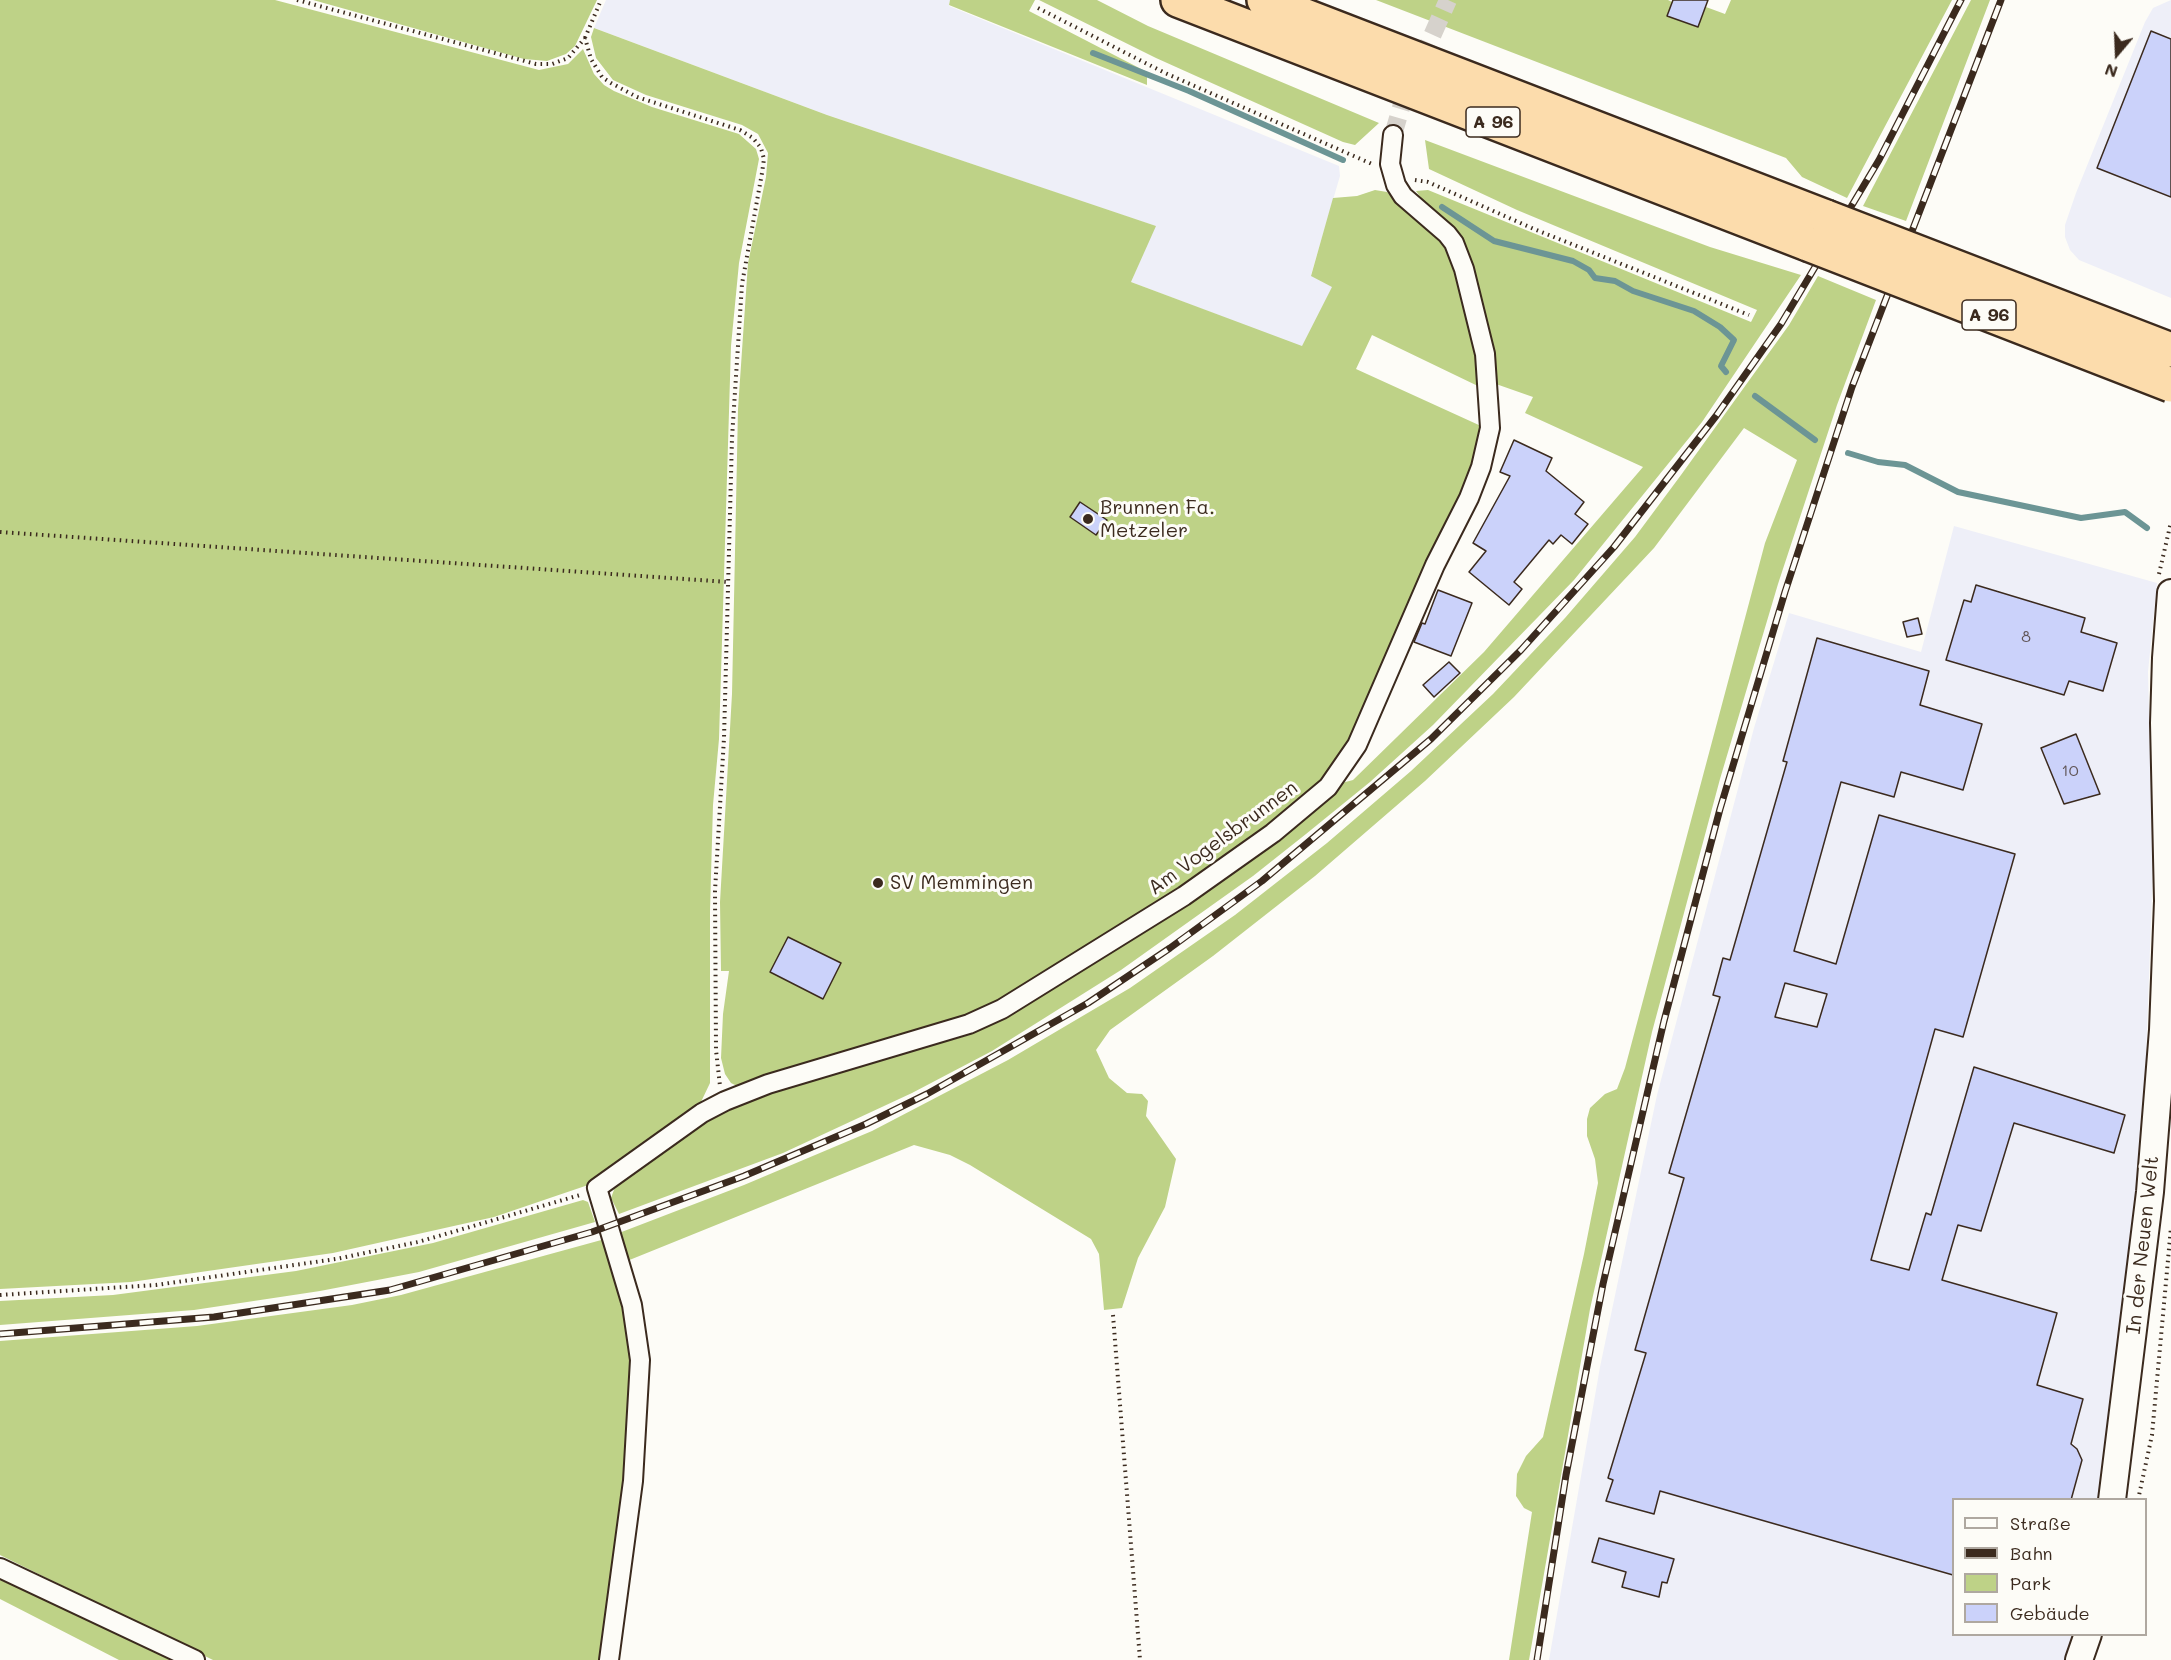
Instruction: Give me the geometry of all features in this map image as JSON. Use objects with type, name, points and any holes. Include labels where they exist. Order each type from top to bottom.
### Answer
[{"type":"highway","name":"A 96","points":[[1178,0],[2171,385]]},
{"type":"highway","name":"A 96","points":[[1264,0],[2171,350]]},
{"type":"street","name":"Am Vogelsbrunnen","points":[[597,1188],[702,1113],[725,1101],[768,1084],[969,1024],[1002,1009],[1140,925],[1224,869],[1316,799],[1348,761],[1375,709],[1435,566],[1469,498],[1481,467],[1490,428],[1485,354],[1464,269],[1454,243],[1447,234],[1403,196],[1396,185],[1390,164],[1393,135]]},
{"type":"street","name":"In der Neuen Welt","points":[[2112,1498],[2150,1192],[2163,1030],[2168,901],[2164,588]]},
{"type":"street","points":[[597,1188],[632,1305],[640,1360],[635,1460],[609,1660]]},
{"type":"street","points":[[0,1568],[195,1660]]},
{"type":"street","points":[[2079,1660],[2088,1636]]},
{"type":"path","points":[[297,0],[536,64],[552,64],[568,58],[585,38],[601,0]]},
{"type":"path","points":[[585,38],[591,59],[602,77],[611,83],[637,97],[740,129],[753,138],[761,148],[762,173],[748,244],[737,338],[725,727],[715,891],[716,1067],[725,1101]]},
{"type":"path","points":[[2164,588],[2171,522]]},
{"type":"path","points":[[0,532],[728,582]]},
{"type":"path","points":[[0,1295],[156,1285],[336,1259],[475,1227],[597,1188]]},
{"type":"path","points":[[2138,1498],[2152,1436],[2171,1222]]},
{"type":"path","points":[[1113,1315],[1140,1660]]},
{"type":"shaded area","points":[[606,0],[950,0],[949,6],[1339,166],[1340,176],[1311,275],[1333,286],[1302,347],[1131,282],[1155,226],[827,115],[594,28]]},
{"type":"shaded area","points":[[2171,0],[2171,298],[2079,260],[2070,250],[2065,237],[2065,225],[2145,22],[2153,8]]},
{"type":"shaded area","points":[[1954,526],[2157,583],[2148,672],[2153,866],[2144,1113],[2117,1380],[2099,1498],[1952,1498],[1952,1636],[2074,1636],[2069,1653],[2066,1660],[1549,1660],[1600,1367],[1657,1095],[1754,728],[1789,613],[1921,652]]},
{"type":"green space","points":[[0,0],[275,0],[539,70],[568,64],[583,49],[594,74],[604,85],[614,91],[652,107],[739,134],[756,149],[759,159],[739,263],[731,346],[719,739],[713,805],[710,911],[710,1083],[700,1104],[594,1183],[494,1217],[333,1253],[131,1282],[0,1289]]},
{"type":"green space","points":[[313,0],[597,0],[575,46],[566,54],[547,61],[524,59]]},
{"type":"green space","points":[[950,0],[1035,0],[1029,11],[1147,72],[1147,85],[949,5]]},
{"type":"green space","points":[[1039,0],[1097,0],[1148,26],[1379,123],[1355,145],[1343,142],[1156,58]]},
{"type":"green space","points":[[1376,0],[1668,0],[1672,2],[1667,16],[1697,27],[1706,7],[1725,14],[1731,0],[1952,0],[1847,198],[1802,177],[1786,158]]},
{"type":"green space","points":[[1971,0],[1990,0],[1906,221],[1863,206]]},
{"type":"green space","points":[[594,28],[827,115],[1156,226],[1131,282],[1302,346],[1332,287],[1311,276],[1333,198],[1357,196],[1375,190],[1387,192],[1413,217],[1437,235],[1454,260],[1482,388],[1372,335],[1356,369],[1481,426],[1476,454],[1467,479],[1355,735],[1322,783],[1234,855],[977,1014],[737,1086],[731,1083],[725,1074],[721,1058],[723,1014],[729,971],[721,971],[720,902],[732,694],[738,409],[748,263],[766,177],[768,153],[758,134],[742,125],[646,95],[613,80],[596,58],[591,37]]},
{"type":"green space","points":[[1425,140],[1710,247],[1801,275],[1702,422],[1574,580],[1433,725],[1370,782],[1306,834],[1253,876],[1121,970],[992,1051],[912,1093],[783,1153],[619,1214],[611,1198],[615,1187],[697,1126],[736,1105],[763,1094],[969,1035],[1010,1014],[1338,784],[1353,780],[1484,652],[1643,467],[1525,413],[1533,397],[1496,384],[1485,323],[1426,205],[1416,191],[1428,190],[1751,322],[1757,310],[1517,210],[1429,169]]},
{"type":"green space","points":[[1818,276],[1876,300],[1837,405],[1778,584],[1720,779],[1652,1032],[1590,1309],[1529,1660],[1509,1660],[1532,1512],[1524,1508],[1516,1496],[1517,1474],[1526,1456],[1543,1437],[1598,1183],[1595,1159],[1587,1136],[1587,1119],[1590,1108],[1605,1094],[1617,1089],[1625,1068],[1765,543],[1797,460],[1744,428],[1654,548],[1514,697],[1425,781],[1315,876],[1213,956],[1110,1030],[1096,1050],[1109,1078],[1127,1093],[1142,1094],[1148,1101],[1146,1116],[1176,1159],[1165,1207],[1138,1258],[1122,1308],[1104,1310],[1099,1254],[1091,1239],[970,1165],[950,1155],[914,1145],[627,1261],[619,1233],[744,1185],[872,1131],[1008,1060],[1130,988],[1235,915],[1327,843],[1411,771],[1493,694],[1565,618],[1635,537],[1681,475],[1789,325]]},
{"type":"green space","points":[[583,1200],[588,1202],[595,1222],[419,1272],[320,1291],[194,1310],[0,1325],[0,1301],[113,1295],[296,1271],[433,1243]]},
{"type":"green space","points":[[605,1239],[620,1290],[633,1364],[623,1507],[603,1660],[213,1660],[0,1555],[0,1341],[197,1326],[352,1305],[401,1295]]},
{"type":"green space","points":[[0,1580],[78,1613],[174,1660],[119,1660],[0,1599]]},
{"type":"building","points":[[1673,0],[1708,0],[1698,27],[1667,16]]},
{"type":"building","points":[[2151,31],[2171,39],[2171,197],[2097,168]]},
{"type":"building","points":[[1514,440],[1552,458],[1546,471],[1584,502],[1575,514],[1588,524],[1572,544],[1561,535],[1553,544],[1549,540],[1514,582],[1522,589],[1509,605],[1469,572],[1486,551],[1473,543],[1510,476],[1500,472]]},
{"type":"building","name":"Brunnen Fa. Metzeler","points":[[1080,502],[1107,520],[1096,535],[1070,517]]},
{"type":"building","points":[[1976,585],[2085,618],[2081,632],[2117,643],[2103,691],[2069,681],[2064,695],[1946,660],[1964,600],[1971,602]]},
{"type":"building","points":[[1438,590],[1472,603],[1451,656],[1414,642],[1422,623],[1425,624]]},
{"type":"building","points":[[1918,618],[1922,634],[1907,637],[1903,622]]},
{"type":"building","points":[[1817,638],[1929,671],[1920,705],[1982,724],[1963,790],[1901,772],[1894,797],[1841,782],[1794,951],[1836,964],[1879,815],[2015,854],[1963,1037],[1935,1029],[1871,1260],[1909,1270],[1926,1213],[1931,1215],[1974,1067],[2125,1115],[2114,1153],[2014,1123],[1981,1231],[1958,1225],[1942,1280],[2057,1313],[2037,1385],[2083,1399],[2071,1444],[2077,1449],[2082,1460],[2072,1498],[1952,1498],[1952,1575],[1660,1491],[1654,1514],[1606,1501],[1613,1480],[1608,1478],[1646,1353],[1635,1350],[1684,1178],[1669,1173],[1720,997],[1713,995],[1723,958],[1730,960],[1787,762],[1783,761]],"holes":[[[1785,983],[1827,994],[1817,1027],[1775,1017]]]},
{"type":"building","points":[[1449,662],[1460,673],[1434,697],[1423,685]]},
{"type":"building","points":[[2076,734],[2100,794],[2064,804],[2041,748]]},
{"type":"building","points":[[788,937],[841,963],[823,999],[770,972]]},
{"type":"building","points":[[1599,1538],[1674,1559],[1667,1583],[1662,1582],[1659,1597],[1622,1587],[1626,1572],[1592,1562]]},
{"type":"waterway","points":[[1093,53],[1189,91],[1343,160]]},
{"type":"waterway","points":[[1442,207],[1494,241],[1573,261],[1589,270],[1595,278],[1615,281],[1633,291],[1694,311],[1720,327],[1734,340],[1721,366],[1726,372]]},
{"type":"waterway","points":[[1755,396],[1815,440]]},
{"type":"waterway","points":[[1848,453],[1878,462],[1905,465],[1958,492],[2081,518],[2125,512],[2147,528]]},
{"type":"tunnel","points":[[1393,135],[1403,101],[1448,0]]},
{"type":"railway","points":[[0,1334],[214,1317],[390,1290],[592,1232],[744,1176],[866,1124],[927,1094],[1088,1003],[1170,948],[1262,881],[1431,739],[1521,650],[1614,547],[1716,416],[1781,324],[1879,160],[1961,0]]},
{"type":"railway","points":[[1537,1660],[1566,1475],[1603,1284],[1664,1021],[1720,809],[1785,592],[1852,387],[2001,0]]},
{"type":"place","name":"Brunnen Fa. Metzeler","points":[[1088,519]]},
{"type":"place","name":"SV Memmingen","points":[[878,883]]}]
